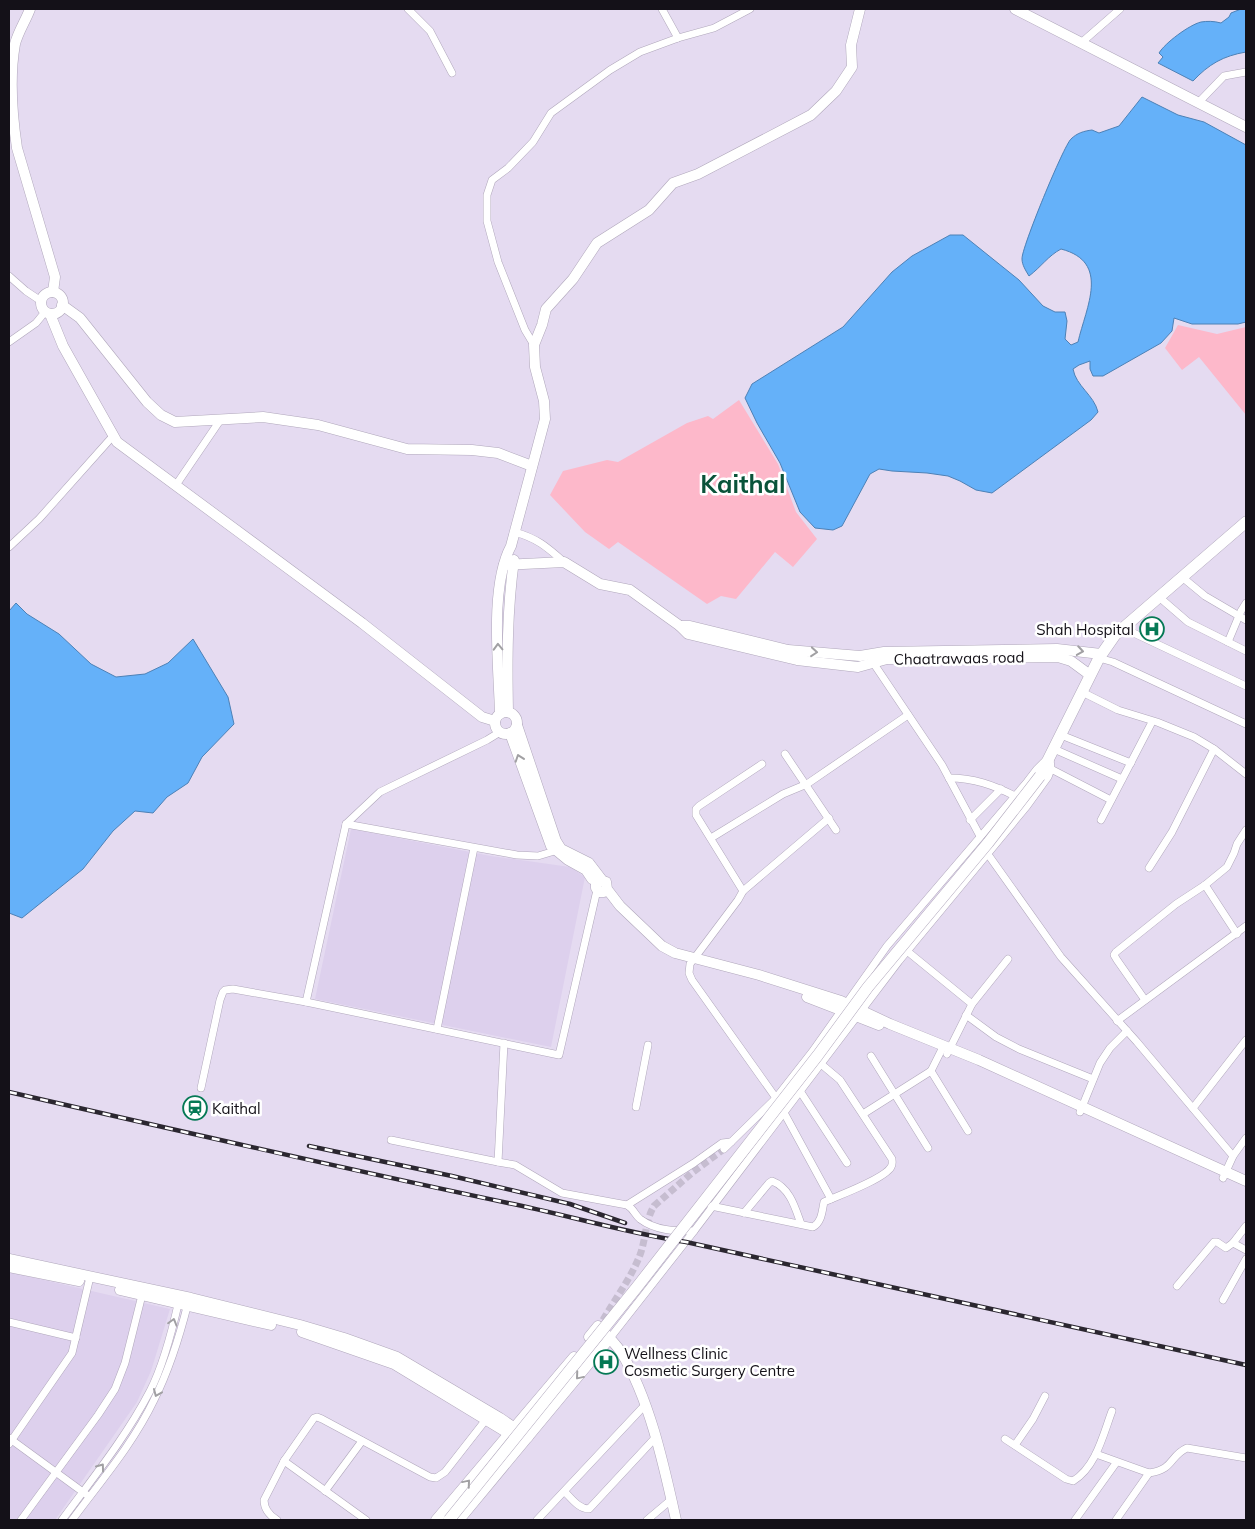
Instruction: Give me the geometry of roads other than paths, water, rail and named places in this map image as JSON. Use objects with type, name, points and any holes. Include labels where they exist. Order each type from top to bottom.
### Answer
[{"type":"main road","points":[[450,1520],[643,1279],[818,1055],[868,987],[988,843],[1040,776],[1051,758],[1060,735],[1100,656],[1115,635],[1246,522]]},
{"type":"street","points":[[30,9],[16,43],[12,87],[13,151],[55,277],[53,292]]},
{"type":"street","points":[[408,9],[430,31],[452,73]]},
{"type":"street","points":[[662,9],[678,38]]},
{"type":"street","points":[[534,345],[525,330],[498,262],[487,221],[487,195],[492,180],[508,168],[533,142],[551,113],[610,70],[640,52],[678,38],[714,28],[750,9]]},
{"type":"street","points":[[509,730],[497,729],[501,715],[498,603],[508,565],[514,560],[511,546],[514,532],[545,420],[544,402],[535,367],[534,345],[546,309],[573,279],[597,243],[648,210],[673,183],[698,174],[811,115],[836,91],[852,67],[851,45],[860,9]]},
{"type":"street","points":[[1015,9],[1246,126]]},
{"type":"street","points":[[1081,43],[1120,9]]},
{"type":"street","points":[[1199,102],[1224,76],[1246,72]]},
{"type":"street","points":[[9,276],[26,292],[41,301]]},
{"type":"street","points":[[9,342],[48,313],[58,312],[62,305],[61,296],[53,292],[45,294],[41,301],[42,309],[48,313],[63,346],[117,442],[362,622],[482,717],[515,716],[509,730],[380,792],[346,824],[306,1002]]},
{"type":"street","points":[[62,305],[80,318],[147,402],[161,415],[175,422],[263,418],[318,425],[406,450],[498,452],[532,466]]},
{"type":"street","points":[[176,485],[221,419]]},
{"type":"street","points":[[9,547],[39,519],[113,436]]},
{"type":"street","points":[[514,532],[530,536],[544,544],[564,562],[600,584],[630,590],[680,626],[690,626],[788,650],[860,656],[870,659],[942,765],[980,836]]},
{"type":"street","points":[[508,565],[564,562]]},
{"type":"street","points":[[1182,577],[1205,596],[1246,620]]},
{"type":"street","points":[[1159,597],[1188,622],[1246,651]]},
{"type":"street","points":[[1228,642],[1246,603]]},
{"type":"street","points":[[1123,628],[1246,686]]},
{"type":"street","points":[[870,659],[884,652],[1056,648],[1100,656],[1246,724]]},
{"type":"street","name":"Chaatrawaas road","points":[[870,659],[1058,657],[1071,661],[1090,675]]},
{"type":"street","points":[[1082,692],[1118,710],[1194,737],[1214,749],[1244,772],[1246,763]]},
{"type":"street","points":[[711,838],[783,794],[806,784],[908,715]]},
{"type":"street","points":[[1101,820],[1152,722]]},
{"type":"street","points":[[509,730],[556,841],[558,850]]},
{"type":"street","points":[[1060,735],[1130,763]]},
{"type":"street","points":[[1149,868],[1172,832],[1214,749]]},
{"type":"street","points":[[785,754],[836,830]]},
{"type":"street","points":[[1051,758],[1122,779]]},
{"type":"street","points":[[724,1149],[776,1098],[812,1052],[887,946],[1036,769],[1051,758]]},
{"type":"street","points":[[1051,758],[1111,800]]},
{"type":"street","points":[[459,1520],[610,1338],[694,1231],[859,1013],[1027,806],[1048,777],[1051,758]]},
{"type":"street","points":[[743,890],[696,815],[696,809],[762,764]]},
{"type":"street","points":[[949,778],[963,778],[993,785],[1015,796]]},
{"type":"street","points":[[970,820],[1001,789]]},
{"type":"street","points":[[829,818],[743,890],[738,900],[692,961],[689,973],[692,980],[776,1098],[831,1199]]},
{"type":"street","points":[[346,824],[517,855],[538,856],[558,850],[589,864],[600,887],[662,946],[692,961],[859,1013],[1081,1109],[1225,1175],[1246,1188]]},
{"type":"street","points":[[1145,1000],[1114,955],[1176,904],[1205,885],[1227,867],[1237,844],[1246,830]]},
{"type":"street","points":[[437,1029],[474,848]]},
{"type":"street","points":[[988,853],[1061,957],[1127,1031],[1233,1156]]},
{"type":"street","points":[[1205,885],[1237,934]]},
{"type":"street","points":[[200,1088],[222,992],[233,989],[560,1054],[600,887]]},
{"type":"street","points":[[1117,1021],[1246,926]]},
{"type":"street","points":[[908,951],[972,1004]]},
{"type":"street","points":[[863,1114],[931,1071],[972,1004],[1008,959]]},
{"type":"street","points":[[966,1015],[996,1037],[1019,1049],[1093,1079]]},
{"type":"street","points":[[1081,1109],[1100,1063],[1110,1048],[1127,1031]]},
{"type":"street","points":[[1193,1108],[1246,1040]]},
{"type":"street","points":[[498,1162],[504,1043]]},
{"type":"street","points":[[636,1107],[648,1045]]},
{"type":"street","points":[[871,1056],[928,1148]]},
{"type":"street","points":[[712,1206],[813,1226],[817,1225],[821,1217],[824,1202],[870,1182],[890,1169],[892,1159],[863,1114],[840,1080],[820,1064]]},
{"type":"street","points":[[931,1071],[968,1131]]},
{"type":"street","points":[[800,1091],[847,1163]]},
{"type":"street","points":[[1225,1175],[1233,1156],[1246,1138]]},
{"type":"street","points":[[391,1140],[515,1165],[562,1192],[632,1208],[639,1218],[652,1226],[671,1231],[694,1231]]},
{"type":"street","points":[[627,1206],[722,1143],[731,1142]]},
{"type":"street","points":[[1225,1175],[1246,1181]]},
{"type":"street","points":[[744,1213],[772,1181],[777,1183],[790,1196],[801,1224]]},
{"type":"street","points":[[1177,1286],[1214,1242],[1226,1248],[1246,1226]]},
{"type":"street","points":[[1232,1243],[1246,1250]]},
{"type":"street","points":[[9,1259],[142,1295],[184,1300]]},
{"type":"street","points":[[1223,1300],[1246,1260]]},
{"type":"street","points":[[9,1267],[90,1280],[309,1327],[344,1338],[397,1357],[526,1440]]},
{"type":"street","points":[[86,1494],[10,1441],[72,1353],[90,1280]]},
{"type":"street","points":[[21,1520],[115,1389],[125,1363],[142,1295]]},
{"type":"street","points":[[62,1520],[134,1436],[154,1400],[166,1371],[184,1300]]},
{"type":"street","points":[[9,1322],[76,1338]]},
{"type":"street","points":[[436,1520],[600,1323],[621,1353],[645,1405],[663,1463],[676,1520]]},
{"type":"street","points":[[1015,1445],[1033,1419],[1044,1396]]},
{"type":"street","points":[[537,1520],[645,1405]]},
{"type":"street","points":[[1005,1439],[1073,1482],[1081,1475],[1096,1454],[1112,1411]]},
{"type":"street","points":[[271,1519],[264,1505],[264,1500],[284,1461],[314,1418],[322,1419],[430,1477],[436,1478],[445,1472],[489,1416]]},
{"type":"street","points":[[565,1492],[580,1506],[589,1509],[655,1438]]},
{"type":"street","points":[[325,1491],[362,1441]]},
{"type":"street","points":[[1096,1454],[1149,1472],[1158,1471],[1170,1464],[1179,1453],[1187,1448],[1246,1458]]},
{"type":"street","points":[[284,1461],[366,1520]]},
{"type":"street","points":[[1075,1520],[1116,1462]]},
{"type":"street","points":[[1116,1520],[1149,1472]]},
{"type":"street","points":[[72,1520],[86,1494]]},
{"type":"street","points":[[647,1520],[672,1499]]},
{"type":"water","points":[[1246,9],[1246,52],[1217,62],[1193,81],[1158,63],[1163,57],[1159,53],[1162,49],[1184,30],[1201,22],[1221,23],[1231,13]]},
{"type":"water","points":[[1142,97],[1178,115],[1204,122],[1246,145],[1246,322],[1238,324],[1192,324],[1174,318],[1172,331],[1161,343],[1103,376],[1093,376],[1090,369],[1090,361],[1073,369],[1078,380],[1093,400],[1098,412],[1091,420],[992,493],[976,490],[948,476],[879,469],[870,474],[842,526],[833,530],[815,528],[800,512],[780,463],[745,398],[752,384],[843,327],[892,272],[912,256],[950,235],[963,235],[1019,280],[1043,306],[1055,312],[1065,312],[1067,321],[1065,339],[1071,345],[1078,342],[1091,287],[1090,275],[1086,264],[1076,255],[1061,249],[1029,276],[1022,261],[1024,251],[1052,177],[1071,139],[1083,132],[1092,130],[1099,133],[1119,126]]},
{"type":"water","points":[[16,603],[27,614],[59,634],[91,664],[116,677],[145,674],[168,663],[193,639],[228,697],[234,724],[202,757],[188,783],[167,797],[153,813],[135,811],[113,831],[83,869],[22,918],[9,913],[9,611]]},
{"type":"tunnel","points":[[603,1320],[636,1264],[654,1206],[693,1172],[724,1149]]},
{"type":"railway","points":[[9,1092],[641,1234],[686,1242],[1246,1365]]},
{"type":"railway","points":[[309,1146],[452,1176],[570,1204],[625,1223]]},
{"type":"place","name":"Shah Hospital","points":[[1152,629]]},
{"type":"place","name":"Kaithal","points":[[195,1108]]},
{"type":"place","name":"Wellness Clinic Cosmetic Surgery Centre","points":[[606,1362]]},
{"type":"district","name":"Kaithal","points":[[743,483]]}]
